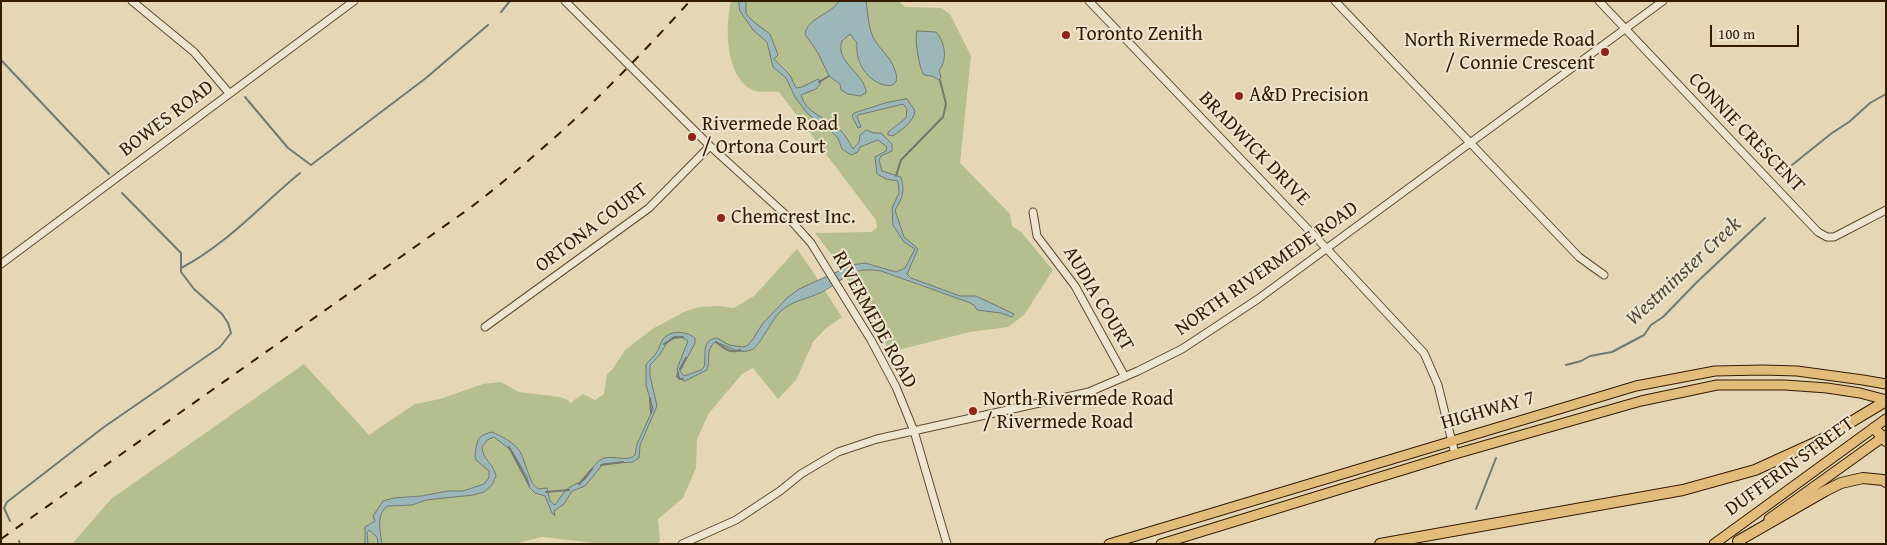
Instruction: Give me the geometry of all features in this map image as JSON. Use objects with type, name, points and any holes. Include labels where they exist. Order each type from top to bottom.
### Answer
[{"type":"highway","points":[[1380,544],[1683,490],[1754,470],[1821,440],[1886,400]]},
{"type":"highway","points":[[1874,428],[1885,438]]},
{"type":"highway","points":[[1736,542],[1841,483],[1863,478],[1886,482]]},
{"type":"main road","name":"HIGHWAY 7","points":[[1109,544],[1636,386],[1716,371],[1797,372],[1886,384]]},
{"type":"main road","name":"HIGHWAY 7","points":[[1161,544],[1455,454],[1641,400],[1717,384],[1827,388],[1860,393],[1886,400]]},
{"type":"main road","name":"DUFFERIN STREET","points":[[1716,542],[1886,419]]},
{"type":"main road","name":"DUFFERIN STREET","points":[[1736,542],[1885,438]]},
{"type":"street","points":[[132,1],[194,52],[229,93]]},
{"type":"street","name":"BOWES ROAD","points":[[1,264],[354,1]]},
{"type":"street","name":"RIVERMEDE ROAD","points":[[565,1],[710,146],[786,215],[811,243],[882,360],[896,387],[914,431],[947,544]]},
{"type":"street","name":"BRADWICK DRIVE","points":[[1089,1],[1327,248],[1424,353],[1438,385],[1455,454]]},
{"type":"street","points":[[1335,1],[1579,257],[1604,275]]},
{"type":"street","name":"CONNIE CRESCENT","points":[[1599,1],[1818,232],[1827,237],[1834,237],[1886,210]]},
{"type":"street","name":"NORTH RIVERMEDE ROAD","points":[[682,544],[736,520],[802,474],[838,452],[877,439],[1089,392],[1179,350],[1240,312],[1663,1]]},
{"type":"street","name":"ORTONA COURT","points":[[485,327],[649,208],[710,146]]},
{"type":"street","name":"AUDIA COURT","points":[[1033,212],[1037,236],[1075,286],[1125,376]]},
{"type":"green space","points":[[731,1],[898,1],[905,7],[941,8],[950,14],[971,56],[960,163],[1010,214],[1012,226],[1021,232],[1053,270],[1024,315],[1008,327],[970,332],[890,352],[835,259],[815,233],[871,232],[877,228],[876,220],[779,92],[752,90],[736,74],[729,50],[728,37]]},
{"type":"green space","points":[[797,249],[842,317],[825,329],[813,342],[796,380],[778,399],[753,368],[742,374],[709,413],[697,439],[696,468],[683,498],[658,519],[660,542],[653,544],[604,544],[542,537],[514,544],[72,544],[111,499],[304,364],[369,435],[415,404],[440,399],[483,384],[501,382],[519,392],[560,397],[568,400],[570,403],[583,394],[595,400],[604,394],[607,374],[612,370],[625,350],[654,328],[686,311],[699,307],[719,306],[734,308],[754,296]]},
{"type":"water","points":[[739,1],[746,1],[746,14],[770,34],[778,55],[774,59],[790,75],[796,88],[818,79],[821,83],[816,89],[801,95],[807,107],[839,129],[853,149],[859,142],[860,135],[866,130],[881,133],[892,144],[892,151],[881,156],[879,160],[882,171],[901,177],[902,194],[895,210],[904,237],[918,249],[907,274],[911,278],[960,296],[976,296],[1014,314],[1012,317],[1001,313],[977,310],[974,305],[968,302],[881,271],[858,271],[822,292],[786,307],[777,315],[758,344],[751,350],[741,351],[715,342],[710,348],[707,370],[685,381],[680,379],[677,369],[688,341],[678,336],[671,338],[650,365],[650,376],[657,406],[640,445],[639,458],[633,462],[603,464],[585,486],[572,491],[564,504],[554,511],[555,516],[545,496],[535,493],[529,487],[527,477],[512,451],[494,437],[487,440],[482,447],[484,455],[496,476],[492,485],[484,492],[426,500],[412,505],[388,506],[384,509],[380,518],[382,544],[378,544],[377,537],[369,530],[367,533],[368,544],[365,544],[365,527],[375,521],[373,516],[383,501],[448,491],[463,491],[484,484],[489,478],[489,471],[476,460],[476,448],[481,437],[492,432],[503,437],[519,450],[532,482],[538,489],[547,488],[550,501],[555,505],[568,489],[587,477],[595,464],[600,460],[610,457],[628,458],[635,455],[637,444],[653,409],[646,385],[646,365],[669,334],[678,332],[695,338],[695,343],[680,371],[684,376],[701,370],[704,367],[706,345],[712,339],[717,338],[729,345],[747,346],[763,323],[788,297],[799,289],[852,265],[865,263],[896,272],[905,268],[915,249],[904,242],[893,225],[892,208],[899,193],[898,181],[886,179],[877,174],[875,157],[886,151],[887,147],[878,140],[860,147],[858,152],[851,155],[842,149],[838,138],[806,112],[795,97],[786,78],[773,67],[767,42],[753,30],[740,11]]},
{"type":"water","points":[[839,1],[866,1],[872,35],[890,59],[896,74],[896,81],[892,85],[886,85],[869,77],[862,68],[858,57],[857,43],[850,34],[842,41],[842,55],[865,86],[866,93],[860,96],[848,94],[841,90],[840,84],[829,76],[818,53],[805,34],[810,24],[831,10]]},
{"type":"water","points":[[917,31],[936,32],[942,41],[944,61],[939,70],[941,77],[939,80],[932,76],[924,75],[922,71],[917,46]]},
{"type":"water","points":[[907,99],[915,111],[914,115],[907,125],[893,136],[888,135],[888,132],[906,118],[907,109],[903,104],[858,115],[861,127],[858,128],[852,116],[854,113],[885,103]]},
{"type":"waterway","points":[[501,12],[510,1]]},
{"type":"waterway","points":[[245,97],[288,148],[311,165],[426,78],[488,25]]},
{"type":"waterway","points":[[1,60],[109,174]]},
{"type":"waterway","points":[[819,82],[829,76]]},
{"type":"waterway","points":[[896,176],[901,160],[943,117],[946,104],[940,80]]},
{"type":"waterway","name":"Westminster Creek","points":[[1792,165],[1849,122],[1870,103],[1886,94]]},
{"type":"waterway","points":[[181,268],[213,248],[300,173]]},
{"type":"waterway","points":[[10,521],[4,508],[7,502],[104,427],[220,347],[231,333],[228,323],[222,314],[194,289],[181,272],[181,253],[122,193]]},
{"type":"waterway","name":"Westminster Creek","points":[[1566,365],[1581,361],[1590,356],[1612,352],[1644,335],[1651,325],[1663,317],[1765,218]]},
{"type":"waterway","points":[[664,344],[674,338],[683,337]]},
{"type":"waterway","points":[[716,342],[730,351],[740,350]]},
{"type":"waterway","points":[[680,369],[686,358]]},
{"type":"waterway","points":[[678,373],[677,376],[683,379]]},
{"type":"waterway","points":[[650,398],[651,413]]},
{"type":"waterway","points":[[509,447],[529,485]]},
{"type":"waterway","name":"Westminster Creek","points":[[1476,509],[1496,458]]},
{"type":"waterway","points":[[601,465],[623,462]]},
{"type":"waterway","points":[[579,484],[592,469]]},
{"type":"waterway","points":[[546,492],[569,490]]},
{"type":"railway","points":[[1,539],[470,208],[521,167],[578,116],[635,60],[690,1]]},
{"type":"place","name":"Toronto Zenith","points":[[1066,35]]},
{"type":"place","name":"North Rivermede Road / Connie Crescent","points":[[1605,52]]},
{"type":"place","name":"A&D Precision","points":[[1239,96]]},
{"type":"place","name":"Rivermede Road / Ortona Court","points":[[692,137]]},
{"type":"place","name":"Chemcrest Inc.","points":[[721,218]]},
{"type":"place","name":"North Rivermede Road / Rivermede Road","points":[[973,411]]}]
